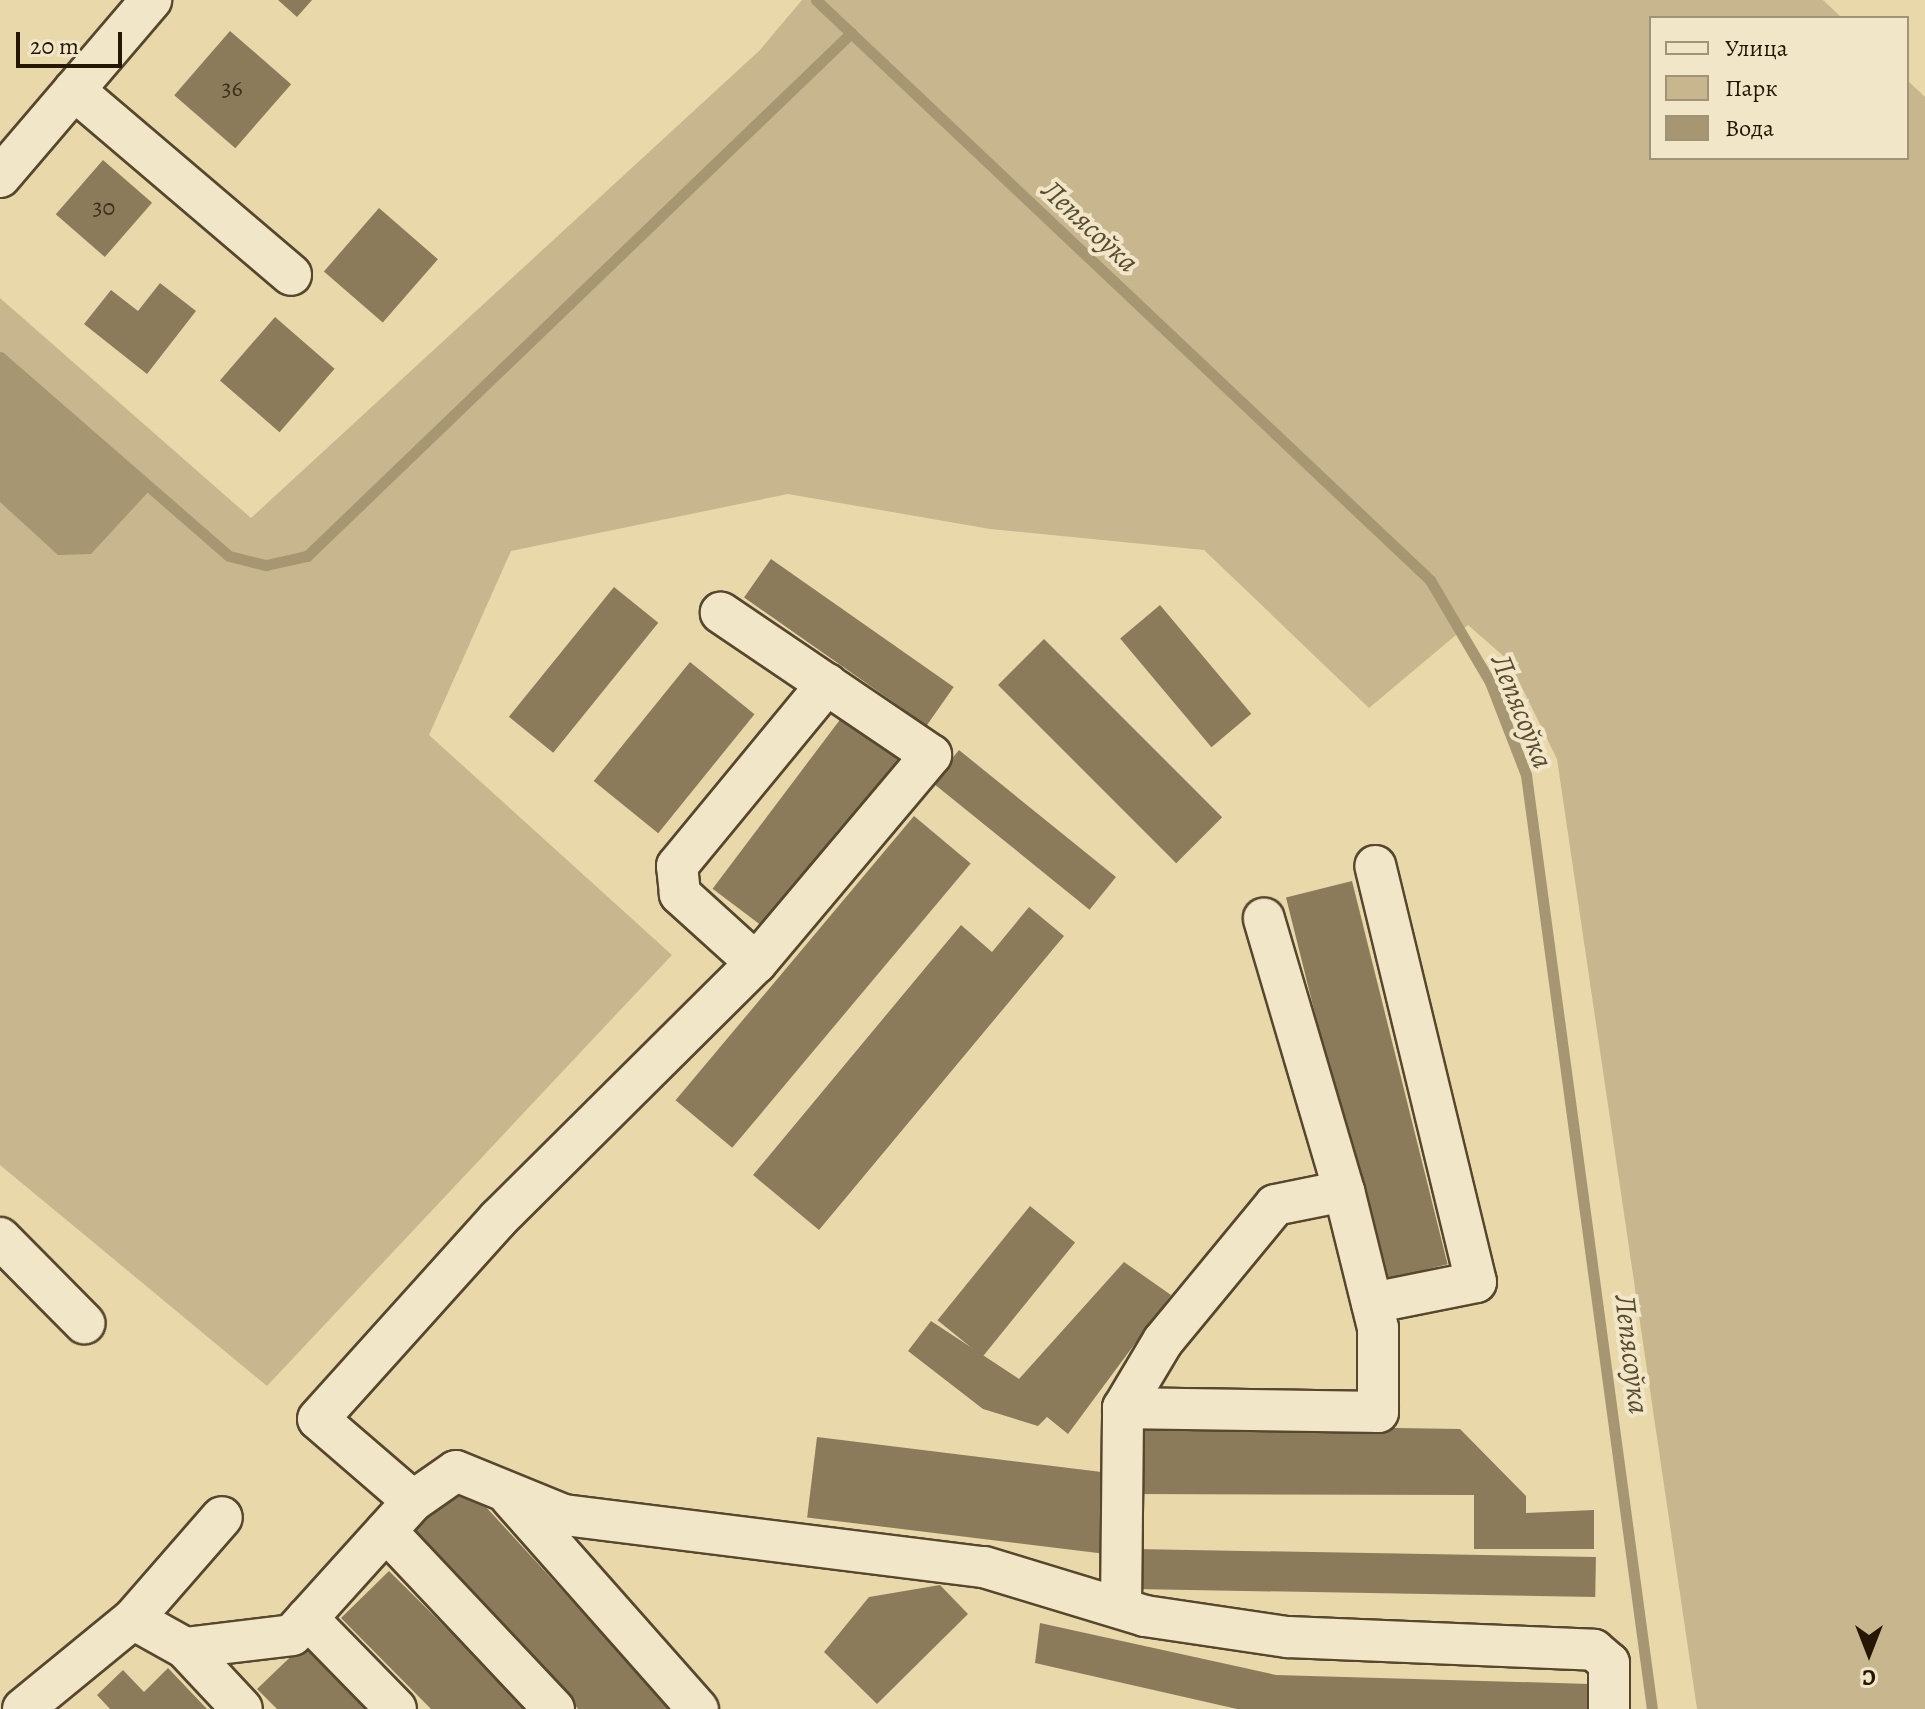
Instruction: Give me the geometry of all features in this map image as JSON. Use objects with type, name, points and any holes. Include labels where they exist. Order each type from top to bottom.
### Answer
[{"type":"street","points":[[0,177],[151,0]]},
{"type":"street","points":[[74,90],[291,275]]},
{"type":"street","points":[[413,1501],[318,1419],[498,1219],[756,963],[931,755],[721,613]]},
{"type":"street","points":[[756,963],[680,894],[677,866],[827,684]]},
{"type":"street","points":[[1372,1303],[1476,1282],[1375,866]]},
{"type":"street","points":[[1123,1408],[1378,1412],[1372,1303],[1344,1191],[1264,919]]},
{"type":"street","points":[[1121,1608],[1123,1408],[1163,1341],[1275,1205],[1344,1191]]},
{"type":"street","points":[[0,1238],[84,1323]]},
{"type":"street","points":[[185,1648],[292,1635],[413,1501],[456,1471],[564,1515],[984,1567],[1121,1608],[1288,1637],[1594,1650],[1609,1663],[1609,1709]]},
{"type":"street","points":[[503,1489],[698,1709]]},
{"type":"street","points":[[27,1705],[133,1619],[222,1517]]},
{"type":"street","points":[[386,1531],[554,1709]]},
{"type":"street","points":[[307,1618],[396,1709]]},
{"type":"street","points":[[133,1619],[185,1648],[242,1709]]},
{"type":"green space","points":[[802,0],[1823,0],[1840,16],[1649,16],[1649,160],[1909,160],[1909,82],[1925,97],[1925,1709],[1697,1709],[1557,759],[1509,661],[1468,625],[1369,708],[1204,550],[990,529],[788,494],[511,551],[429,735],[672,955],[267,1386],[0,1165],[0,298],[251,518],[760,50]]},
{"type":"water","points":[[0,357],[151,489],[91,554],[58,555],[0,502]]},
{"type":"building","points":[[278,0],[312,0],[297,17]]},
{"type":"building","points":[[230,31],[291,84],[235,148],[174,95]]},
{"type":"building","points":[[103,160],[152,203],[105,257],[56,214]]},
{"type":"building","points":[[379,208],[438,259],[383,323],[324,271]]},
{"type":"building","points":[[160,283],[196,311],[147,374],[84,324],[111,290],[138,311]]},
{"type":"building","points":[[275,317],[335,369],[280,432],[220,380]]},
{"type":"building","points":[[771,559],[954,687],[927,725],[744,598]]},
{"type":"building","points":[[614,587],[658,623],[553,753],[509,717]]},
{"type":"building","points":[[1160,605],[1251,714],[1211,747],[1120,638]]},
{"type":"building","points":[[1044,639],[1222,817],[1176,863],[998,685]]},
{"type":"building","points":[[690,662],[755,714],[658,833],[594,781]]},
{"type":"building","points":[[842,717],[898,759],[769,931],[713,889]]},
{"type":"building","points":[[959,750],[1116,877],[1090,910],[933,783]]},
{"type":"building","points":[[914,816],[971,864],[732,1148],[676,1100]]},
{"type":"building","points":[[1352,881],[1448,1264],[1382,1281],[1286,897]]},
{"type":"building","points":[[1029,907],[1064,936],[819,1230],[753,1175],[961,925],[992,952]]},
{"type":"building","points":[[1030,1206],[1075,1243],[983,1357],[937,1320]]},
{"type":"building","points":[[1124,1262],[1171,1295],[1068,1434],[1047,1417],[1038,1426],[983,1409],[908,1351],[931,1321],[1019,1379]]},
{"type":"building","points":[[1135,1424],[1460,1429],[1526,1496],[1526,1513],[1594,1510],[1594,1549],[1474,1549],[1474,1495],[1134,1494]]},
{"type":"building","points":[[817,1437],[1110,1473],[1100,1553],[807,1517]]},
{"type":"building","points":[[464,1483],[671,1709],[578,1709],[413,1529]]},
{"type":"building","points":[[1135,1549],[1596,1557],[1595,1597],[1134,1589]]},
{"type":"building","points":[[389,1571],[528,1709],[431,1709],[341,1618]]},
{"type":"building","points":[[940,1585],[968,1614],[877,1704],[824,1652],[869,1597]]},
{"type":"building","points":[[1040,1623],[1276,1675],[1590,1684],[1590,1709],[1237,1709],[1035,1663]]},
{"type":"building","points":[[307,1641],[372,1709],[277,1709],[257,1689]]},
{"type":"building","points":[[168,1668],[207,1709],[110,1709],[97,1695],[123,1670],[144,1692]]},
{"type":"waterway","name":"Лепясоўка","points":[[816,0],[1430,580],[1490,682],[1526,775],[1652,1709]]},
{"type":"waterway","points":[[0,357],[229,556],[266,565],[307,556],[851,33]]}]
